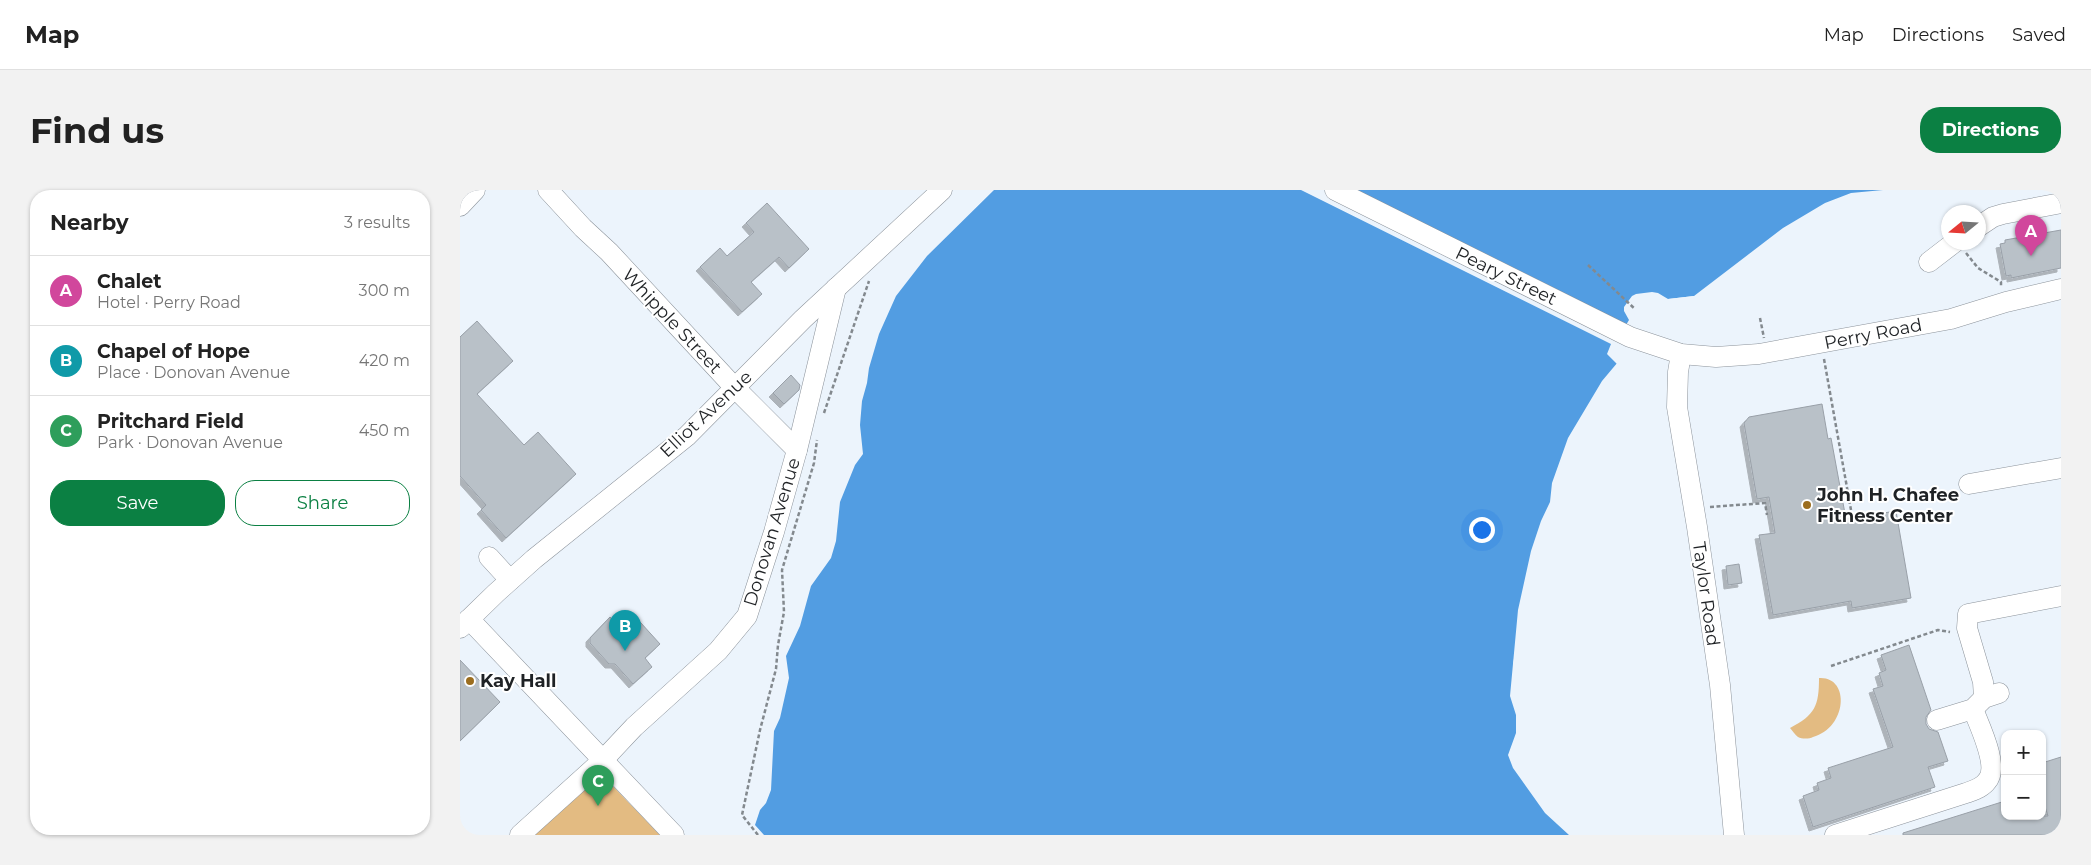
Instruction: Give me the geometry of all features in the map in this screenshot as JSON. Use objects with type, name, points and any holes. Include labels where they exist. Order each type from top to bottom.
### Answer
[{"type":"street","points":[[460,206],[475,190]]},
{"type":"street","name":"Whipple Street","points":[[548,190],[583,228],[609,252],[735,388],[797,450]]},
{"type":"street","name":"Elliot Avenue","points":[[465,624],[510,580],[686,436],[802,319],[942,190]]},
{"type":"street","name":"Peary Street","points":[[1334,190],[1630,337],[1681,354]]},
{"type":"street","points":[[1986,222],[2003,214],[2061,203]]},
{"type":"street","points":[[1929,262],[1950,250]]},
{"type":"street","name":"Donovan Avenue","points":[[520,835],[603,760],[634,727],[718,651],[747,616],[797,450],[836,288]]},
{"type":"street","name":"Perry Road","points":[[1681,354],[1734,357],[1803,348],[1951,319],[2006,302],[2061,289]]},
{"type":"street","name":"Taylor Road","points":[[1681,354],[1678,372],[1677,407],[1720,685],[1734,835]]},
{"type":"street","points":[[1969,484],[2061,468]]},
{"type":"street","points":[[489,557],[510,580]]},
{"type":"street","points":[[1835,835],[1966,793],[1979,788],[1989,780],[1992,769],[1989,754],[1984,682],[1967,628],[1968,614],[2061,596]]},
{"type":"street","points":[[465,624],[603,760],[674,835]]},
{"type":"street","points":[[1937,720],[1986,700]]},
{"type":"path","points":[[1963,250],[1978,268],[2001,282],[2006,302]]},
{"type":"path","points":[[1588,265],[1635,309]]},
{"type":"path","points":[[823,416],[870,278]]},
{"type":"path","points":[[1824,353],[1851,510]]},
{"type":"path","points":[[758,835],[742,815],[758,739],[776,669],[784,612],[782,570],[814,463],[817,434]]},
{"type":"path","points":[[1706,507],[1765,503],[1767,515]]},
{"type":"path","points":[[1831,666],[1938,630],[1954,635]]},
{"type":"shaded area","points":[[1819,678],[1829,680],[1836,685],[1840,693],[1841,703],[1838,713],[1833,723],[1825,732],[1810,738],[1800,738],[1790,728],[1805,719],[1814,709],[1818,696]]},
{"type":"shaded area","points":[[604,777],[660,835],[533,835],[593,778]]},
{"type":"water","points":[[994,190],[1883,190],[1851,193],[1825,203],[1783,228],[1694,296],[1668,299],[1637,297],[1631,304],[1632,317],[1621,350],[1623,356],[1602,381],[1568,438],[1552,483],[1550,502],[1541,521],[1531,551],[1518,610],[1510,696],[1516,715],[1516,733],[1508,755],[1513,768],[1545,813],[1569,835],[764,835],[755,825],[760,810],[766,803],[771,790],[774,731],[780,718],[789,678],[786,656],[800,626],[811,586],[831,558],[836,541],[840,502],[855,465],[863,454],[860,425],[862,401],[879,334],[896,296],[927,256]]},
{"type":"pier","points":[[1301,190],[1351,190],[1626,325],[1629,320],[1624,307],[1632,296],[1636,294],[1652,292],[1668,299],[1694,296],[1695,298],[1668,301],[1658,299],[1638,300],[1633,305],[1638,324],[1633,328],[1635,329],[1623,349],[1625,357],[1618,365],[1607,354],[1611,344]]},
{"type":"pier","points":[[1520,621],[1518,645],[1514,680],[1513,665]]},
{"type":"building","points":[[767,203],[809,249],[789,268],[779,257],[751,282],[762,294],[742,312],[700,267],[720,248],[727,256],[754,232],[746,223]]},
{"type":"building","points":[[2061,230],[2061,268],[2011,278],[2011,275],[2006,276],[2000,244],[2005,243],[2005,240]]},
{"type":"building","points":[[477,321],[513,361],[477,394],[524,445],[538,432],[576,474],[506,538],[481,510],[486,505],[460,476],[460,337]]},
{"type":"building","points":[[791,375],[800,385],[799,390],[784,404],[773,393]]},
{"type":"building","name":"John H. Chafee Fitness Center","points":[[1822,404],[1828,439],[1831,438],[1846,519],[1896,511],[1911,598],[1852,608],[1851,601],[1773,615],[1759,535],[1775,533],[1769,497],[1757,499],[1744,423],[1749,417]]},
{"type":"building","points":[[1739,564],[1742,583],[1728,585],[1726,566]]},
{"type":"building","points":[[631,612],[660,644],[645,658],[652,667],[633,684],[615,664],[609,664],[590,643],[590,638],[610,617],[617,625]]},
{"type":"building","points":[[1909,645],[1931,710],[1926,717],[1926,724],[1929,729],[1938,732],[1948,761],[1928,767],[1935,787],[1813,827],[1803,796],[1819,790],[1817,783],[1831,778],[1828,768],[1893,747],[1873,689],[1883,686],[1879,673],[1886,670],[1881,655]]},
{"type":"building","name":"Kay Hall","points":[[460,660],[500,702],[460,741]]},
{"type":"building","points":[[2061,757],[2061,835],[1903,835],[1903,833],[2001,802],[2001,820],[2046,820],[2046,816],[2048,816],[2046,810],[2046,762]]},
{"type":"place","name":"Chalet","points":[[2031,256]]},
{"type":"place","name":"John H. Chafee Fitness Center","points":[[1807,505]]},
{"type":"place","name":"Chapel of Hope","points":[[625,651]]},
{"type":"place","name":"Kay Hall","points":[[470,681]]},
{"type":"place","name":"Pritchard Field","points":[[598,806]]}]
